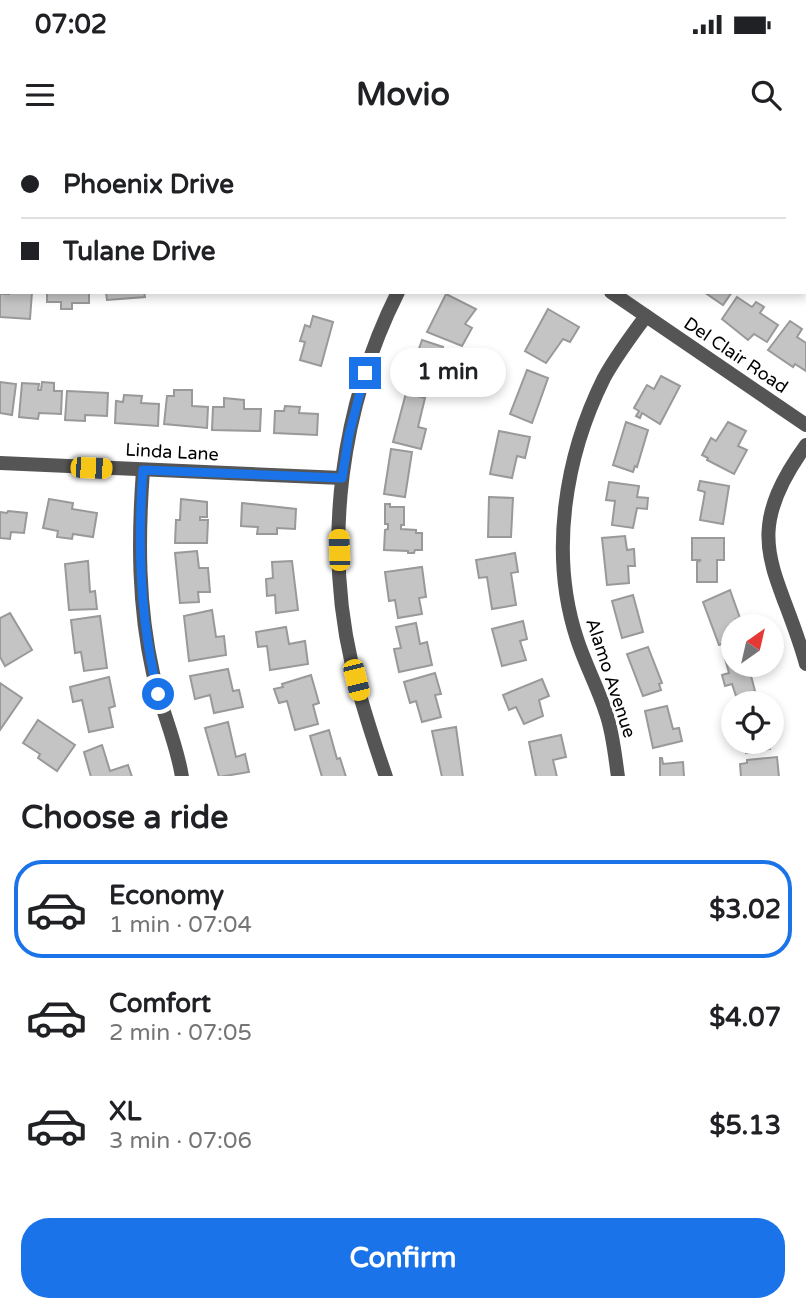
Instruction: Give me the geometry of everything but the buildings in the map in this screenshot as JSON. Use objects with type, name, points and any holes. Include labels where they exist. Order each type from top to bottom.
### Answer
[{"type":"street","points":[[386,776],[365,717],[351,662],[344,617],[338,527],[342,478],[358,396],[373,349],[397,294]]},
{"type":"street","name":"Del Clair Road","points":[[614,294],[806,425]]},
{"type":"street","name":"Alamo Avenue","points":[[618,776],[607,715],[572,620],[565,578],[565,510],[573,463],[592,404],[621,350],[646,316]]},
{"type":"street","points":[[806,445],[789,469],[772,503],[768,524],[768,550],[774,575],[806,664]]},
{"type":"street","name":"Linda Lane","points":[[0,463],[342,478]]},
{"type":"street","points":[[143,470],[139,567],[144,620],[153,673],[182,776]]},
{"type":"route","points":[[158,694],[144,620],[139,567],[143,470],[342,478],[349,435],[365,373]]}]
